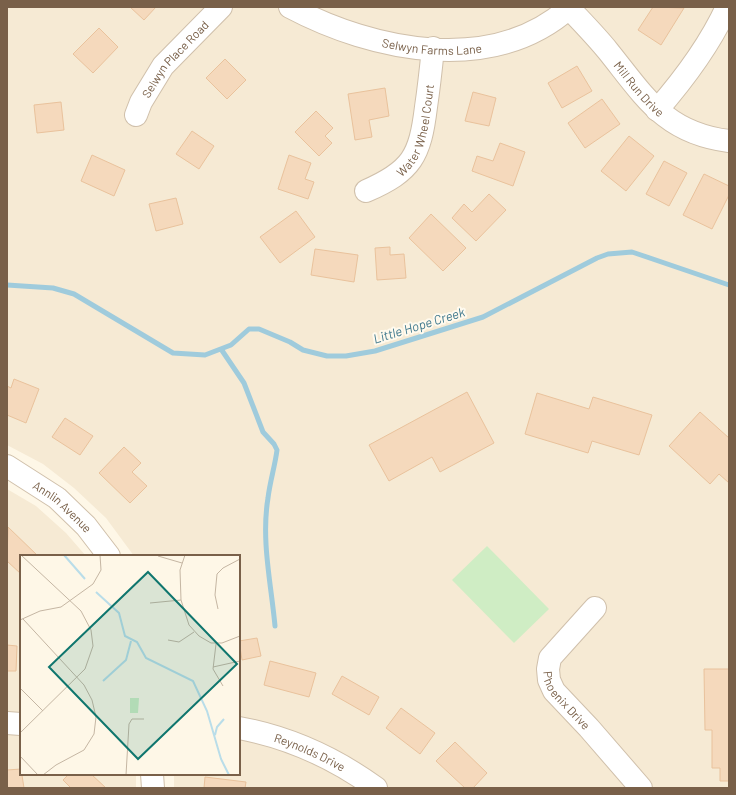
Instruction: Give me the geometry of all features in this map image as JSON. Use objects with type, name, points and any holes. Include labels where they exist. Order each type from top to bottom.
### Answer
[{"type":"street","name":"Selwyn Place Road","points":[[136,116],[148,90],[163,66],[221,7]]},
{"type":"street","name":"Selwyn Farms Lane","points":[[290,7],[343,31],[387,43],[433,48],[470,49],[496,45],[525,36],[550,23],[570,8]]},
{"type":"street","points":[[657,110],[683,81],[706,48],[727,7]]},
{"type":"street","name":"Mill Run Drive","points":[[570,8],[607,50],[647,101],[657,110],[684,128],[702,135],[729,141]]},
{"type":"street","name":"Water Wheel Court","points":[[366,191],[380,185],[401,171],[411,161],[420,144],[433,48]]},
{"type":"street","name":"Annlin Avenue","points":[[7,466],[57,498],[86,526],[108,555]]},
{"type":"street","name":"Phoenix Drive","points":[[595,608],[550,658],[548,669],[549,680],[554,691],[589,728],[641,788]]},
{"type":"street","points":[[7,724],[20,724]]},
{"type":"street","name":"Reynolds Drive","points":[[240,728],[275,737],[308,749],[345,767],[376,788]]},
{"type":"street","points":[[152,775],[153,788]]},
{"type":"shaded area","points":[[7,7],[729,7],[729,788],[174,788],[174,775],[240,775],[240,555],[133,555],[106,518],[74,488],[43,464],[7,445]]},
{"type":"shaded area","points":[[7,489],[36,506],[66,533],[85,555],[20,555],[20,775],[136,775],[136,788],[7,788]]},
{"type":"green space","points":[[487,546],[549,609],[514,643],[452,580]]},
{"type":"building","points":[[130,7],[156,7],[144,20]]},
{"type":"building","points":[[653,7],[684,8],[661,45],[638,30]]},
{"type":"building","points":[[99,28],[118,47],[93,73],[73,54]]},
{"type":"building","points":[[225,59],[246,80],[227,99],[206,78]]},
{"type":"building","points":[[577,66],[592,91],[562,108],[548,83]]},
{"type":"building","points":[[385,88],[389,116],[369,120],[372,137],[355,140],[348,94]]},
{"type":"building","points":[[473,92],[496,98],[489,126],[465,121]]},
{"type":"building","points":[[602,99],[620,124],[585,148],[568,123]]},
{"type":"building","points":[[61,102],[64,130],[37,133],[34,105]]},
{"type":"building","points":[[316,111],[333,128],[325,136],[332,143],[319,156],[295,132]]},
{"type":"building","points":[[192,131],[214,146],[199,169],[176,154]]},
{"type":"building","points":[[629,136],[654,156],[626,191],[601,171]]},
{"type":"building","points":[[500,143],[525,152],[513,186],[472,171],[477,156],[493,161]]},
{"type":"building","points":[[92,155],[125,170],[114,196],[81,181]]},
{"type":"building","points":[[289,155],[311,163],[305,179],[314,182],[308,199],[278,189]]},
{"type":"building","points":[[664,161],[687,173],[669,206],[646,194]]},
{"type":"building","points":[[704,174],[729,186],[729,195],[712,229],[683,215]]},
{"type":"building","points":[[489,194],[506,210],[476,241],[452,218],[464,204],[472,212]]},
{"type":"building","points":[[176,198],[183,224],[156,231],[149,204]]},
{"type":"building","points":[[296,211],[315,237],[280,263],[260,237]]},
{"type":"building","points":[[431,214],[466,248],[443,271],[409,238]]},
{"type":"building","points":[[390,247],[390,255],[404,254],[406,278],[377,280],[375,248]]},
{"type":"building","points":[[315,249],[358,255],[354,282],[311,275]]},
{"type":"building","points":[[14,379],[39,389],[26,423],[7,415],[7,386],[11,388]]},
{"type":"building","points":[[467,392],[494,443],[440,472],[432,457],[389,481],[369,445]]},
{"type":"building","points":[[537,393],[589,409],[593,397],[652,415],[639,455],[592,441],[588,453],[525,434]]},
{"type":"building","points":[[700,412],[729,438],[729,483],[719,474],[710,484],[669,446]]},
{"type":"building","points":[[65,418],[93,436],[80,455],[52,437]]},
{"type":"building","points":[[124,447],[141,463],[132,472],[147,486],[130,503],[99,473]]},
{"type":"building","points":[[8,527],[37,555],[20,555],[20,573],[7,561]]},
{"type":"building","points":[[257,638],[261,656],[242,660],[240,641]]},
{"type":"building","points":[[7,645],[17,646],[16,671],[7,671]]},
{"type":"building","points":[[270,661],[316,673],[309,697],[264,685]]},
{"type":"building","points":[[704,669],[729,669],[729,781],[720,781],[720,768],[712,768],[712,730],[705,730]]},
{"type":"building","points":[[342,676],[379,697],[369,715],[332,694]]},
{"type":"building","points":[[401,708],[435,733],[420,754],[386,728]]},
{"type":"building","points":[[455,742],[487,773],[473,788],[465,788],[436,761]]},
{"type":"building","points":[[20,769],[20,775],[22,775],[24,788],[7,788],[7,770]]},
{"type":"building","points":[[68,775],[92,775],[106,788],[71,788],[63,780]]},
{"type":"building","points":[[205,777],[246,782],[245,788],[204,788]]},
{"type":"waterway","name":"Little Hope Creek","points":[[7,285],[53,288],[74,294],[173,353],[205,355],[231,345],[249,329],[259,329],[290,342],[303,350],[327,356],[346,356],[375,351],[483,317],[597,258],[608,254],[632,252],[729,285]]},
{"type":"waterway","points":[[221,349],[244,383],[263,432],[274,444],[277,450],[266,514],[267,562],[275,626]]}]
